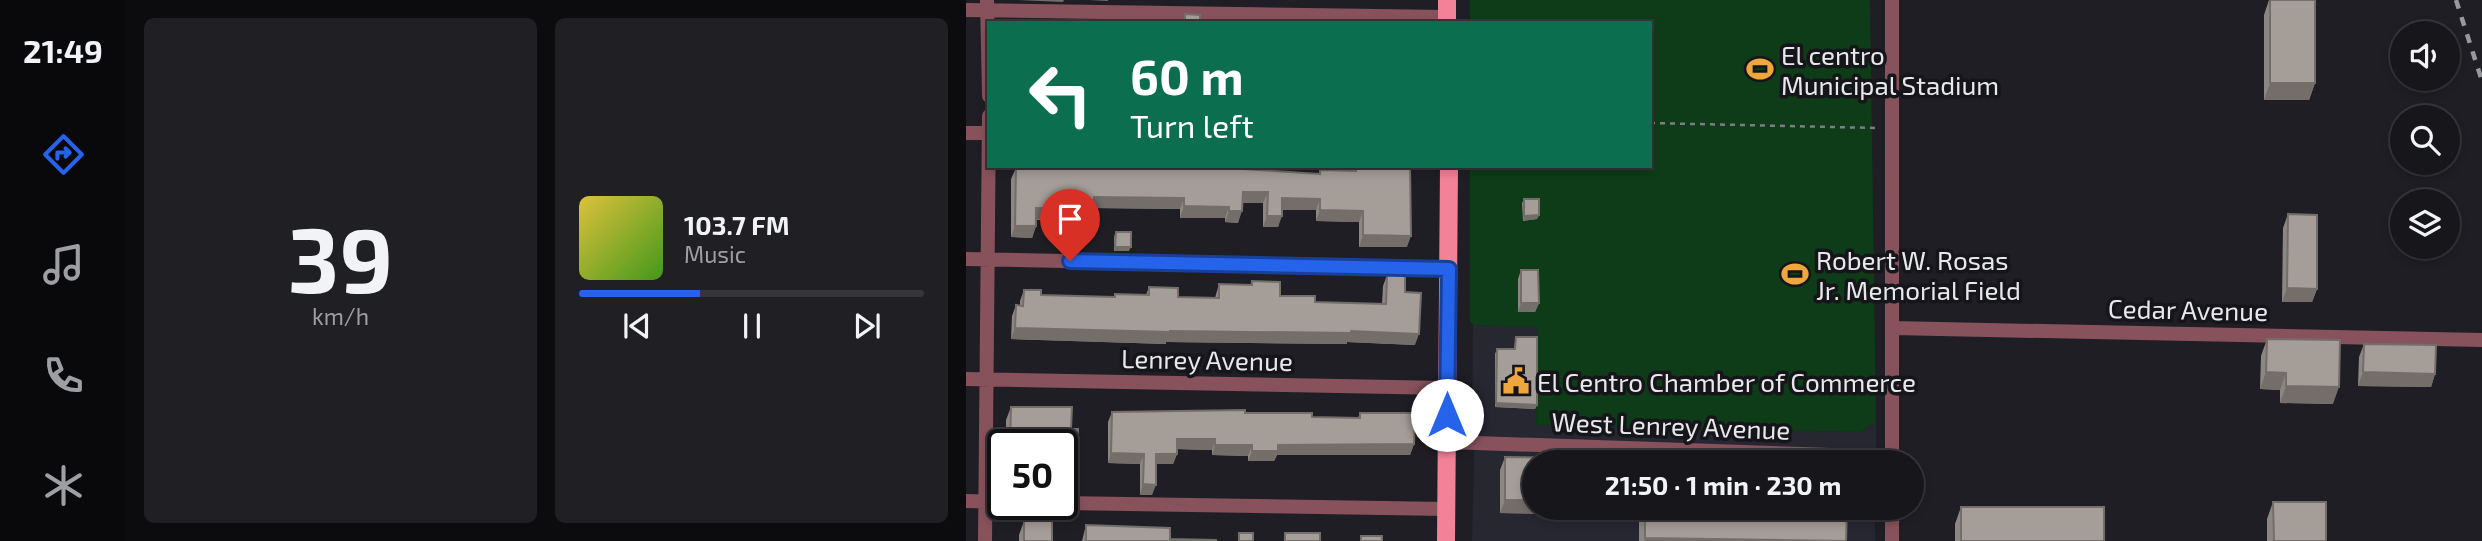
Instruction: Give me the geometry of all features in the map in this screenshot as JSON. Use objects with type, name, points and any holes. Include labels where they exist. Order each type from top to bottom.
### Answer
[{"type":"main road","points":[[1446,541],[1449,168]]},
{"type":"street","points":[[1892,0],[1892,450]]},
{"type":"street","points":[[966,9],[987,5],[1447,13]]},
{"type":"street","points":[[966,133],[987,133]]},
{"type":"street","points":[[985,541],[988,168]]},
{"type":"street","points":[[966,259],[1449,269]]},
{"type":"street","name":"Cedar Avenue","points":[[1892,328],[2482,340]]},
{"type":"street","name":"Lenrey Avenue","points":[[966,379],[1447,387]]},
{"type":"street","name":"West Lenrey Avenue","points":[[1447,442],[1645,450]]},
{"type":"street","points":[[966,501],[985,501]]},
{"type":"street","points":[[1078,503],[1446,509]]},
{"type":"street","points":[[1892,520],[1892,541]]},
{"type":"path","points":[[1652,123],[1892,128]]},
{"type":"shaded area","points":[[1473,325],[1539,327],[1536,425],[1860,432],[1876,422],[1876,450],[1522,450],[1522,520],[1875,520],[1875,541],[1472,541],[1475,424],[1472,417]]},
{"type":"green space","points":[[1470,0],[1870,0],[1876,422],[1860,432],[1536,425],[1538,327],[1473,325],[1470,321],[1470,168],[1652,168],[1652,21],[1470,21]]},
{"type":"building","points":[[2270,0],[2315,0],[2315,83],[2270,83]]},
{"type":"building","points":[[1185,14],[1200,15],[1200,21],[1185,21]]},
{"type":"building","points":[[1016,168],[1243,169],[1320,174],[1320,170],[1410,168],[1411,236],[1363,235],[1363,211],[1320,210],[1320,199],[1282,198],[1282,216],[1267,216],[1268,192],[1243,192],[1242,211],[1229,211],[1229,207],[1184,206],[1184,198],[1094,197],[1094,205],[1076,205],[1076,209],[1036,208],[1036,226],[1015,226]]},
{"type":"building","points":[[1524,199],[1539,199],[1539,215],[1524,216]]},
{"type":"building","points":[[2288,214],[2317,215],[2317,289],[2287,288]]},
{"type":"building","points":[[1116,232],[1131,232],[1131,247],[1115,247]]},
{"type":"building","points":[[1521,270],[1538,270],[1539,303],[1521,303]]},
{"type":"building","points":[[1387,275],[1405,275],[1405,292],[1421,293],[1419,334],[1015,328],[1016,305],[1023,306],[1024,290],[1041,290],[1041,295],[1115,297],[1115,294],[1149,295],[1149,287],[1178,288],[1178,297],[1219,298],[1219,284],[1280,282],[1280,296],[1315,296],[1315,302],[1386,304]]},
{"type":"building","name":"El Centro Chamber of Commerce","points":[[1516,337],[1537,337],[1537,405],[1496,403],[1497,349],[1515,349]]},
{"type":"building","points":[[2267,339],[2340,340],[2339,387],[2286,386],[2286,373],[2266,372]]},
{"type":"building","points":[[2364,344],[2436,345],[2435,374],[2363,372]]},
{"type":"building","points":[[1011,407],[1072,407],[1071,429],[1010,429]]},
{"type":"building","points":[[1245,410],[1245,413],[1312,413],[1312,417],[1360,418],[1360,413],[1415,413],[1414,444],[1278,445],[1278,451],[1252,451],[1252,445],[1215,445],[1215,439],[1177,439],[1177,454],[1156,454],[1156,485],[1143,484],[1144,454],[1111,453],[1112,412]]},
{"type":"building","points":[[1505,457],[1522,457],[1522,500],[1505,500]]},
{"type":"building","points":[[2273,502],[2326,502],[2326,541],[2274,541]]},
{"type":"building","points":[[1961,507],[2104,507],[2104,541],[1961,541]]},
{"type":"building","points":[[1645,520],[1847,520],[1846,541],[1645,538]]},
{"type":"building","points":[[1024,521],[1052,521],[1052,541],[1024,541]]},
{"type":"building","points":[[1086,525],[1170,528],[1170,539],[1216,541],[1086,541]]},
{"type":"building","points":[[1239,533],[1253,533],[1253,541],[1239,541]]},
{"type":"building","points":[[1285,533],[1320,533],[1320,541],[1285,541]]},
{"type":"building","points":[[1361,536],[1382,536],[1382,541],[1361,541]]},
{"type":"railway","points":[[2456,0],[2482,81]]},
{"type":"place","name":"El centro Municipal Stadium","points":[[1760,69]]},
{"type":"place","name":"Robert W. Rosas Jr. Memorial Field","points":[[1795,274]]},
{"type":"place","name":"El Centro Chamber of Commerce","points":[[1516,381]]},
{"type":"route","points":[[1070,261],[1449,269],[1447,415]]}]
